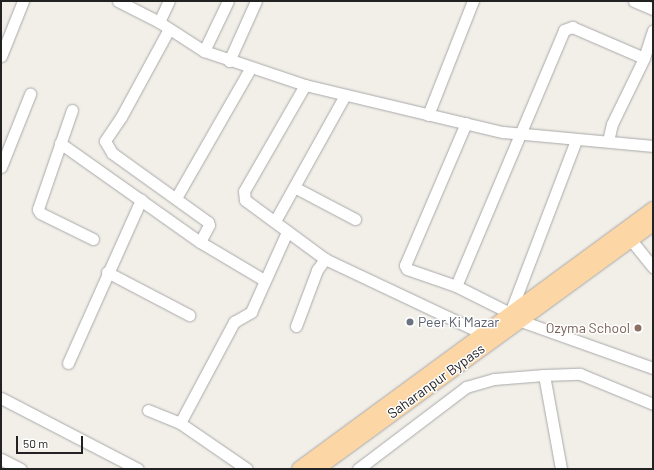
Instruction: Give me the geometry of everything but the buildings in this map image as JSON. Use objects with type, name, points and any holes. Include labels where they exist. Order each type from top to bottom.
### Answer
[{"type":"main road","points":[[300,469],[484,334],[515,317],[653,209]]},
{"type":"main road","name":"Saharanpur Bypass","points":[[317,469],[515,317],[653,224]]},
{"type":"street","points":[[1,56],[23,1]]},
{"type":"street","points":[[118,1],[159,22],[204,51],[250,69],[305,85],[518,135],[608,141],[653,146]]},
{"type":"street","points":[[159,22],[169,1]]},
{"type":"street","points":[[204,51],[228,1]]},
{"type":"street","points":[[229,61],[256,1]]},
{"type":"street","points":[[428,115],[473,1]]},
{"type":"street","points":[[634,1],[653,9]]},
{"type":"street","points":[[456,286],[518,135],[566,28],[572,27],[644,58]]},
{"type":"street","points":[[169,29],[121,117],[104,141],[112,152],[209,223],[200,242]]},
{"type":"street","points":[[608,141],[612,124],[644,58],[653,30]]},
{"type":"street","points":[[176,198],[250,69]]},
{"type":"street","points":[[305,85],[269,144],[243,195],[244,200],[325,258],[484,334]]},
{"type":"street","points":[[1,167],[30,94]]},
{"type":"street","points":[[275,221],[345,95]]},
{"type":"street","points":[[72,110],[38,211],[93,239]]},
{"type":"street","points":[[466,123],[405,261],[407,269],[456,286],[515,317],[653,368]]},
{"type":"street","points":[[515,317],[576,140]]},
{"type":"street","points":[[60,144],[200,242],[264,280]]},
{"type":"street","points":[[294,187],[355,219]]},
{"type":"street","points":[[68,363],[107,272],[141,200]]},
{"type":"street","points":[[180,423],[234,322],[251,312],[264,280],[287,232]]},
{"type":"street","points":[[631,240],[653,267]]},
{"type":"street","points":[[296,326],[318,270],[325,258]]},
{"type":"street","points":[[107,272],[190,315]]},
{"type":"street","points":[[358,469],[466,387],[494,379],[580,374],[653,404]]},
{"type":"street","points":[[544,375],[561,469]]},
{"type":"street","points":[[1,398],[138,469]]},
{"type":"street","points":[[148,410],[180,423],[246,469]]},
{"type":"street","points":[[1,459],[21,469]]},
{"type":"place","name":"Peer Ki Mazar","points":[[410,322]]},
{"type":"place","name":"Ozyma School","points":[[638,328]]}]
